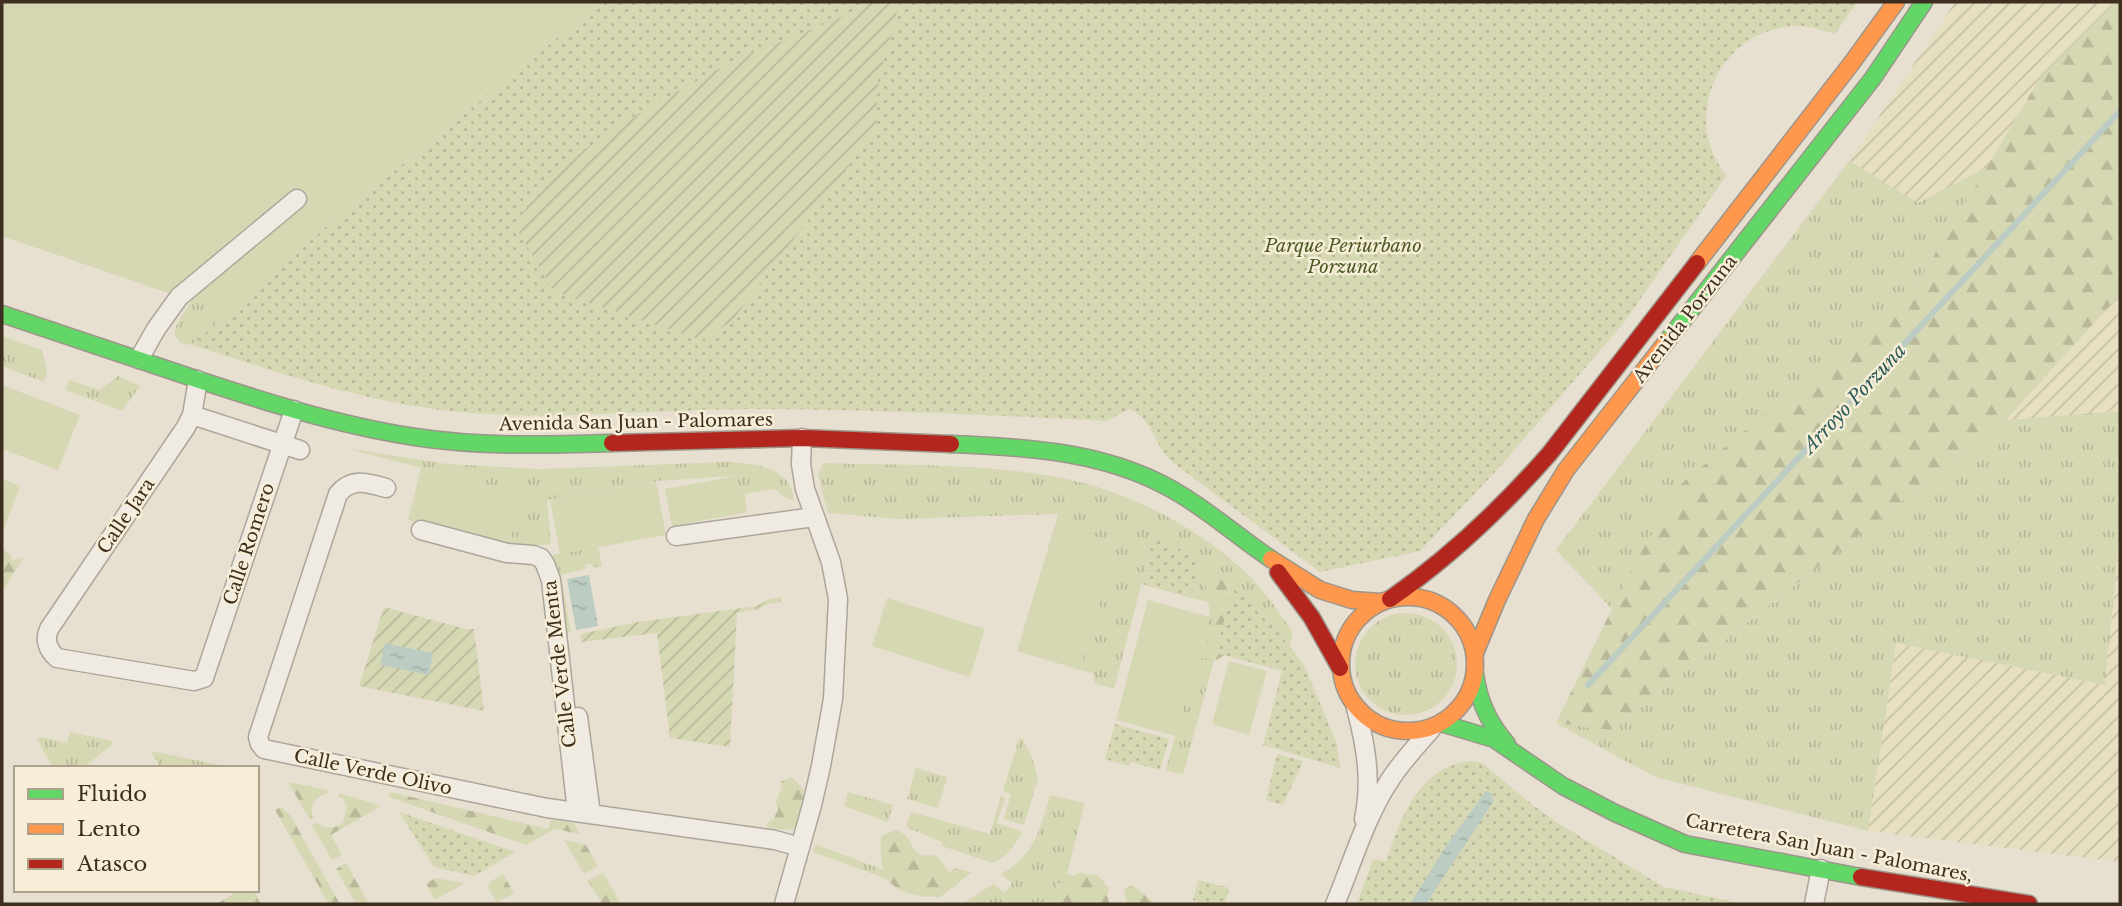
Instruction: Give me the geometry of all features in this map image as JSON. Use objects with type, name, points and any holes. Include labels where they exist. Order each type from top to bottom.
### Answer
[{"type":"street","name":"Avenida Porzuna","points":[[1385,601],[1463,543],[1508,500],[1550,453],[1896,2]]},
{"type":"street","name":"Avenida Porzuna","points":[[1475,653],[1536,519],[1566,470],[1873,78],[1924,2]]},
{"type":"street","points":[[139,359],[179,297],[298,199]]},
{"type":"street","name":"Avenida San Juan - Palomares","points":[[2,314],[294,410],[414,437],[485,443],[582,445],[802,438],[997,446],[1087,457],[1146,476],[1183,496],[1262,553]]},
{"type":"street","name":"Calle Jara","points":[[198,380],[192,415],[186,427],[49,629],[47,641],[52,654],[63,660],[194,681],[204,678]]},
{"type":"street","name":"Calle Romero","points":[[204,678],[291,447],[294,410]]},
{"type":"street","points":[[192,415],[291,447]]},
{"type":"street","points":[[783,904],[818,782],[833,699],[838,598],[831,562],[814,517],[803,476],[802,438]]},
{"type":"street","name":"Calle Verde Olivo","points":[[386,488],[357,482],[343,488],[338,494],[258,737],[260,744],[270,751],[521,803],[775,840],[800,846]]},
{"type":"street","points":[[676,536],[814,517]]},
{"type":"street","name":"Calle Verde Menta","points":[[421,530],[507,553],[533,555],[541,558],[545,564],[551,580],[584,813]]},
{"type":"street","points":[[1262,553],[1320,590],[1352,600],[1385,601],[1406,596],[1437,603],[1451,612],[1462,623],[1470,637],[1475,653],[1477,695],[1485,715],[1494,730],[1517,755]]},
{"type":"street","points":[[1262,553],[1294,591],[1318,627],[1340,668],[1345,690],[1356,708],[1372,722],[1391,730],[1412,732],[1437,726],[1494,738],[1517,755]]},
{"type":"street","points":[[1340,668],[1342,648],[1350,629],[1363,614],[1385,601]]},
{"type":"street","name":"Calle Verde Menta","points":[[570,648],[584,813]]},
{"type":"street","points":[[1335,904],[1359,843],[1389,781],[1437,726],[1458,711],[1469,694],[1475,674]]},
{"type":"street","points":[[1356,708],[1368,758],[1367,805],[1359,843]]},
{"type":"street","name":"Carretera San Juan - Palomares,","points":[[1517,755],[1563,786],[1685,844],[2029,904]]},
{"type":"street","points":[[1814,904],[1821,869]]},
{"type":"shaded area","points":[[1955,2],[2116,2],[2040,78],[1987,167],[1918,203],[1849,161]]},
{"type":"shaded area","points":[[2120,294],[2120,411],[2006,420]]},
{"type":"shaded area","points":[[2120,531],[2120,862],[1868,831],[1896,643],[2105,684]]},
{"type":"green space","points":[[2,2],[601,2],[322,230],[222,319],[209,307],[2,236]]},
{"type":"green space","name":"Parque Periurbano Porzuna","points":[[601,2],[1857,2],[1835,34],[1799,26],[1768,31],[1750,39],[1724,65],[1714,81],[1706,118],[1711,148],[1726,176],[1623,324],[1497,470],[1420,551],[1320,572],[1172,462],[1144,419],[1129,409],[1107,421],[791,409],[590,415],[472,413],[402,404],[342,391],[192,345],[322,230]]},
{"type":"green space","points":[[870,2],[900,2],[878,80],[876,130],[732,321],[702,340],[553,291],[514,224],[554,173],[613,128],[729,63],[839,18]]},
{"type":"green space","points":[[2116,2],[2120,2],[2120,294],[2006,420],[1610,730],[1556,723],[1631,570],[1680,485],[1914,289],[2040,78]]},
{"type":"green space","points":[[1849,161],[1918,203],[1987,167],[1914,289],[1612,609],[1556,550]]},
{"type":"green space","points":[[293,221],[308,241],[192,345],[180,343],[174,334],[176,326],[191,301]]},
{"type":"green space","points":[[2,336],[42,350],[47,371],[44,382],[2,366]]},
{"type":"green space","points":[[118,376],[140,386],[122,411],[65,390],[69,380],[100,390]]},
{"type":"green space","points":[[2,385],[80,415],[58,470],[2,449]]},
{"type":"green space","points":[[2120,411],[2120,531],[2105,685],[1896,643],[1868,831],[1655,777],[1556,723],[1610,730],[2006,420]]},
{"type":"green space","points":[[345,448],[447,464],[540,469],[726,462],[748,464],[779,474],[792,490],[794,501],[781,495],[776,489],[745,494],[747,512],[743,513],[736,476],[656,481],[547,500],[551,544],[524,548],[509,546],[521,494]]},
{"type":"green space","points":[[823,463],[989,468],[1055,477],[1087,484],[1131,499],[1175,521],[1235,563],[1273,604],[1293,633],[1290,646],[1263,612],[1216,653],[1183,775],[1166,770],[1212,603],[1191,598],[1200,564],[1155,532],[1114,689],[1094,683],[1093,673],[1080,670],[1117,544],[1055,525],[1058,514],[898,519],[828,513],[818,475]]},
{"type":"green space","points":[[421,468],[522,494],[509,546],[408,520]]},
{"type":"green space","points":[[736,476],[743,513],[672,526],[665,489]]},
{"type":"green space","points":[[2,479],[20,486],[2,534]]},
{"type":"green space","points":[[656,481],[666,535],[560,554],[550,500]]},
{"type":"green space","points":[[1055,525],[1117,544],[1080,670],[1017,651]]},
{"type":"green space","points":[[1155,531],[1200,564],[1191,598],[1142,584]]},
{"type":"green space","points":[[598,547],[602,566],[593,568],[592,564],[585,565],[585,569],[561,575],[571,632],[562,633],[553,555]]},
{"type":"green space","points":[[2,548],[11,555],[12,561],[24,557],[2,592]]},
{"type":"green space","points":[[1213,574],[1255,605],[1224,655],[1217,660],[1189,657],[1194,647],[1206,643],[1210,636],[1212,621],[1205,585]]},
{"type":"green space","points":[[1232,588],[1263,612],[1304,665],[1337,744],[1340,768],[1263,745],[1282,671],[1216,653]]},
{"type":"green space","points":[[781,597],[781,602],[737,613],[730,747],[670,738],[657,633],[581,642],[580,634],[637,622],[757,606],[769,599]]},
{"type":"green space","points":[[887,598],[985,629],[970,677],[872,646]]},
{"type":"green space","points":[[1148,600],[1209,617],[1176,736],[1116,720]]},
{"type":"green space","points":[[384,607],[474,629],[484,711],[359,686]]},
{"type":"green space","points":[[1406,613],[1426,617],[1442,628],[1453,644],[1457,664],[1453,684],[1442,700],[1426,711],[1406,715],[1386,711],[1370,700],[1359,684],[1355,664],[1359,644],[1370,628],[1386,617]]},
{"type":"green space","points":[[1229,661],[1267,671],[1249,735],[1212,724]]},
{"type":"green space","points":[[1115,724],[1169,739],[1160,770],[1130,762],[1129,766],[1105,759]]},
{"type":"green space","points":[[70,732],[112,741],[113,744],[86,766],[52,766],[37,739],[41,737],[67,743]]},
{"type":"green space","points":[[1019,738],[1023,739],[1031,755],[1038,778],[1024,825],[1004,819],[1011,794],[1003,791]]},
{"type":"green space","points":[[151,751],[225,766],[160,766]]},
{"type":"green space","points":[[1277,754],[1303,761],[1283,805],[1266,800]]},
{"type":"green space","points":[[1472,761],[1482,763],[1558,823],[1664,887],[1744,904],[1357,904],[1373,859],[1386,861],[1406,811],[1425,783],[1453,765]]},
{"type":"green space","points":[[916,768],[947,777],[938,808],[907,799]]},
{"type":"green space","points":[[792,777],[806,792],[797,827],[788,830],[766,828],[778,810],[776,801],[782,787],[780,782]]},
{"type":"green space","points":[[288,782],[328,790],[329,793],[315,801],[313,818],[310,820]]},
{"type":"green space","points":[[390,792],[548,829],[551,820],[574,823],[580,834],[555,829],[526,845],[389,797]]},
{"type":"green space","points":[[848,792],[893,805],[888,822],[844,806]]},
{"type":"green space","points":[[340,793],[381,806],[331,835],[342,855],[332,860],[312,825],[316,822],[333,827],[343,822],[347,808],[339,796]]},
{"type":"green space","points":[[1050,795],[1085,803],[1067,874],[1109,887],[1105,904],[962,904],[993,884],[1005,893],[1012,883],[1001,874],[1029,850],[1039,830]]},
{"type":"green space","points":[[1001,796],[1005,798],[997,823],[1023,832],[1006,855],[992,863],[942,846],[942,842],[906,827],[911,812],[990,834]]},
{"type":"green space","points":[[281,807],[290,815],[340,904],[329,904],[275,810]]},
{"type":"green space","points":[[399,812],[515,852],[474,876],[434,867]]},
{"type":"green space","points":[[896,830],[906,836],[919,854],[934,855],[940,859],[959,881],[956,886],[941,889],[929,897],[915,895],[894,886],[884,872],[881,836]]},
{"type":"green space","points":[[564,840],[586,845],[598,866],[584,874]]},
{"type":"green space","points":[[815,844],[934,889],[955,868],[972,872],[939,898],[813,852]]},
{"type":"green space","points":[[346,863],[368,902],[364,904],[356,904],[336,869]]},
{"type":"green space","points":[[1080,872],[1096,874],[1105,883],[1110,904],[1053,904],[1053,893],[1058,883],[1068,883],[1070,878]]},
{"type":"green space","points":[[603,873],[621,904],[602,904],[588,881]]},
{"type":"green space","points":[[503,874],[514,893],[497,903],[488,888],[490,882]]},
{"type":"green space","points":[[435,878],[465,883],[435,900],[426,884]]},
{"type":"green space","points":[[1198,880],[1229,888],[1225,904],[1208,904],[1193,900]]},
{"type":"green space","points":[[1133,885],[1156,904],[1127,904],[1124,889]]},
{"type":"green space","points":[[237,892],[254,892],[261,904],[216,904]]},
{"type":"water","points":[[589,575],[598,626],[576,630],[567,579]]},
{"type":"water","points":[[385,643],[433,653],[429,675],[380,665]]},
{"type":"water","points":[[1486,791],[1492,794],[1493,802],[1426,904],[1410,904],[1446,846]]},
{"type":"waterway","name":"Arroyo Porzuna","points":[[1588,685],[2120,111]]},
{"type":"traffic: fast","points":[[1667,341],[1873,78],[1924,2]]},
{"type":"traffic: fast","points":[[2,314],[241,394],[356,426],[415,437],[488,444],[612,443]]},
{"type":"traffic: fast","points":[[951,444],[1041,450],[1100,461],[1129,470],[1157,481],[1183,496],[1271,559]]},
{"type":"traffic: fast","points":[[1475,674],[1486,712],[1507,744]]},
{"type":"traffic: fast","points":[[1441,723],[1494,739],[1563,786],[1685,844],[1861,877]]},
{"type":"traffic: slow","points":[[1697,263],[1896,2]]},
{"type":"traffic: slow","points":[[1475,653],[1536,519],[1566,470],[1667,341]]},
{"type":"traffic: slow","points":[[1271,559],[1320,590],[1352,600],[1380,602]]},
{"type":"traffic: slow","points":[[1408,597],[1434,602],[1456,616],[1470,638],[1475,664],[1470,690],[1456,712],[1434,726],[1408,731],[1382,726],[1360,712],[1346,690],[1341,664],[1346,638],[1360,616],[1382,602],[1408,597]]},
{"type":"traffic: jam","points":[[1390,599],[1454,549],[1532,473],[1697,263]]},
{"type":"traffic: jam","points":[[612,443],[802,438],[951,444]]},
{"type":"traffic: jam","points":[[1278,572],[1312,618],[1340,668]]},
{"type":"traffic: jam","points":[[1861,877],[2029,904]]}]
